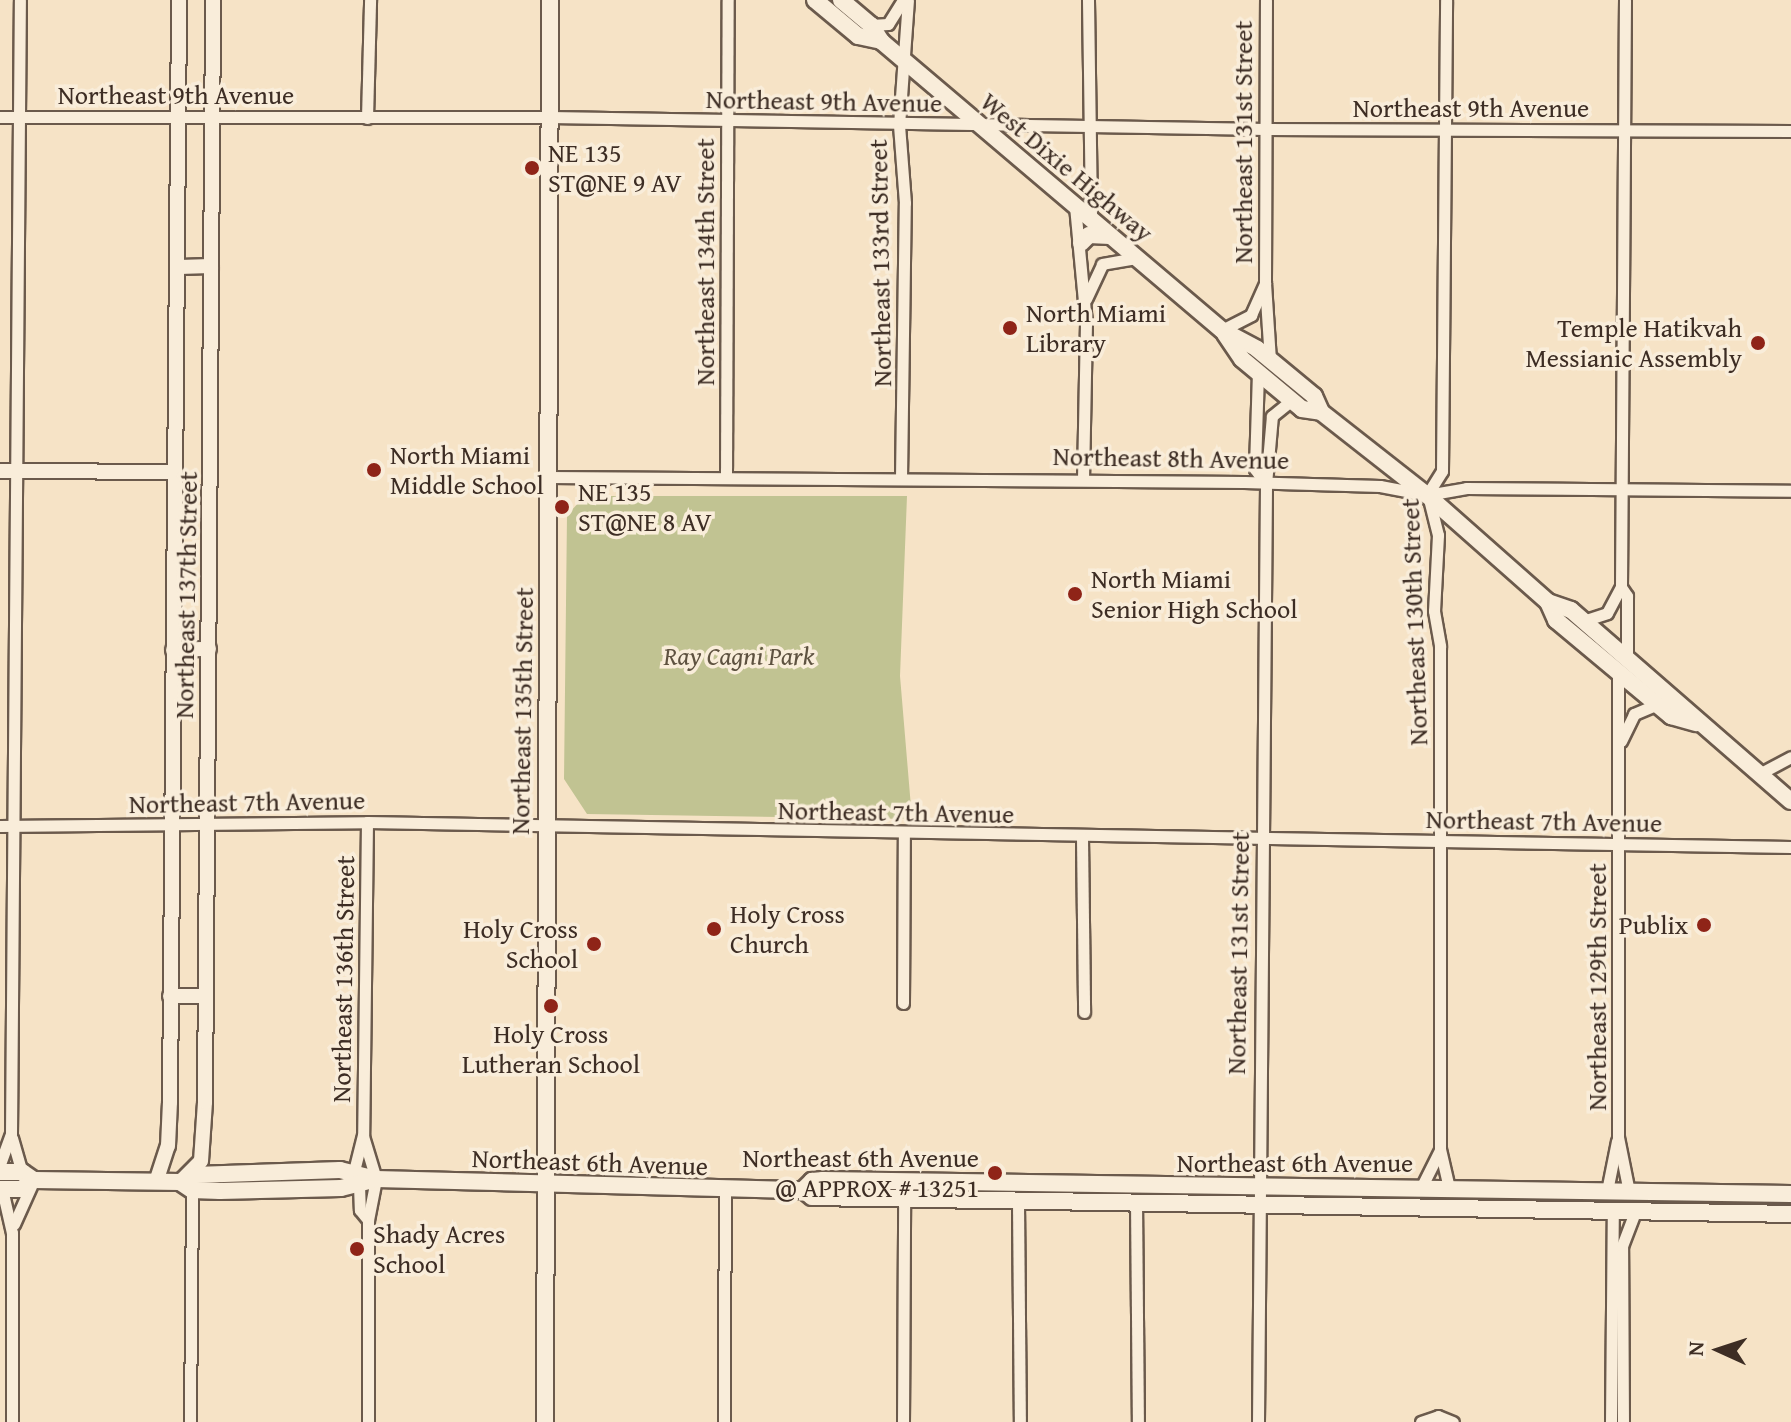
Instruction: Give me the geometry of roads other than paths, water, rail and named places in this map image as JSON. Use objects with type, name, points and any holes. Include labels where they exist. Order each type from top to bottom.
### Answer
[{"type":"main road","name":"Northeast 135th Street","points":[[545,1422],[542,1183],[550,0]]},
{"type":"main road","name":"West Dixie Highway","points":[[815,0],[858,36],[881,41]]},
{"type":"main road","name":"West Dixie Highway","points":[[841,0],[871,25],[881,41],[1264,366],[1314,396],[1321,412]]},
{"type":"main road","points":[[1081,243],[1089,235],[1112,236]]},
{"type":"main road","name":"West Dixie Highway","points":[[1264,366],[1292,400],[1321,412],[1427,495],[1548,602],[1556,620],[1686,706],[1696,723],[1791,801]]},
{"type":"main road","name":"West Dixie Highway","points":[[1548,602],[1565,605],[1583,621],[1671,716],[1696,723]]},
{"type":"main road","name":"Northeast 6th Avenue","points":[[1,1183],[21,1189],[28,1176],[186,1186],[195,1175],[542,1183],[725,1191],[803,1190],[812,1197],[1018,1203],[1136,1201],[1256,1206],[1572,1208],[1791,1214]]},
{"type":"main road","name":"Northeast 6th Avenue","points":[[803,1190],[813,1181],[1791,1194]]},
{"type":"main road","points":[[904,1199],[935,1182]]},
{"type":"main road","points":[[1572,1208],[1629,1192]]},
{"type":"main road","points":[[1613,1209],[1661,1192]]},
{"type":"street","points":[[0,1164],[11,1134],[6,826],[16,471],[20,0]]},
{"type":"street","name":"Northeast 137th Street","points":[[156,1182],[168,1146],[174,472],[179,267],[179,0]]},
{"type":"street","name":"Northeast 137th Street","points":[[186,1186],[201,1161],[205,996],[213,0]]},
{"type":"street","points":[[367,118],[370,0]]},
{"type":"street","name":"Northeast 134th Street","points":[[726,476],[728,0]]},
{"type":"street","name":"Northeast 133rd Street","points":[[871,25],[888,24],[905,0]]},
{"type":"street","name":"Northeast 133rd Street","points":[[901,478],[905,203],[899,125],[905,0]]},
{"type":"street","points":[[1088,0],[1091,219]]},
{"type":"street","name":"Northeast 131st Street","points":[[1266,0],[1264,366],[1255,469],[1266,484]]},
{"type":"street","name":"Northeast 130th Street","points":[[1446,0],[1442,471],[1427,495],[1438,535],[1434,611],[1440,677],[1440,1149],[1449,1188]]},
{"type":"street","name":"Northeast 129th Street","points":[[1607,1191],[1618,1137],[1622,664],[1627,596],[1621,587],[1625,0]]},
{"type":"street","name":"Northeast 9th Avenue","points":[[0,117],[550,117],[899,125],[1791,131]]},
{"type":"street","points":[[1075,206],[1085,299],[1083,480]]},
{"type":"street","points":[[1085,299],[1102,264],[1137,258]]},
{"type":"street","points":[[179,267],[211,266]]},
{"type":"street","name":"Northeast 131st Street","points":[[1222,330],[1251,315],[1265,283]]},
{"type":"street","name":"Northeast 131st Street","points":[[1258,1422],[1256,1206],[1266,484],[1272,416],[1292,400]]},
{"type":"street","points":[[0,471],[174,472]]},
{"type":"street","name":"Northeast 8th Avenue","points":[[549,477],[726,476],[1380,486],[1427,495],[1466,488],[1791,491]]},
{"type":"street","points":[[1583,621],[1607,613],[1621,587]]},
{"type":"street","points":[[173,650],[209,649]]},
{"type":"street","points":[[1621,742],[1634,714],[1657,704]]},
{"type":"street","points":[[1759,774],[1791,757]]},
{"type":"street","name":"Northeast 7th Avenue","points":[[6,826],[367,822],[904,835],[1791,847]]},
{"type":"street","name":"Northeast 136th Street","points":[[367,822],[363,1136],[356,1178],[360,1210],[368,1220]]},
{"type":"street","points":[[903,1003],[904,835]]},
{"type":"street","points":[[1082,838],[1084,1012]]},
{"type":"street","points":[[170,996],[205,996]]},
{"type":"street","points":[[11,1134],[28,1176],[12,1233]]},
{"type":"street","name":"Northeast 136th Street","points":[[363,1136],[376,1179],[368,1220],[368,1422]]},
{"type":"street","name":"Northeast 129th Street","points":[[1618,1137],[1629,1192]]},
{"type":"street","name":"Northeast 130th Street","points":[[1421,1188],[1440,1149]]},
{"type":"street","points":[[1,1183],[12,1233],[12,1422]]},
{"type":"street","points":[[186,1186],[190,1422]]},
{"type":"street","points":[[724,1422],[725,1191]]},
{"type":"street","points":[[903,1422],[904,1199]]},
{"type":"street","points":[[1136,1201],[1138,1422]]},
{"type":"street","points":[[1018,1203],[1020,1422]]},
{"type":"street","points":[[1611,1422],[1613,1209]]},
{"type":"street","points":[[1623,1422],[1622,1246],[1636,1210]]},
{"type":"street","points":[[1421,1422],[1438,1416],[1453,1422]]},
{"type":"place","name":"NE 135 ST@NE 9 AV","points":[[532,168]]},
{"type":"place","name":"North Miami Library","points":[[1010,328]]},
{"type":"place","name":"Temple Hatikvah Messianic Assembly","points":[[1758,343]]},
{"type":"place","name":"North Miami Middle School","points":[[374,470]]},
{"type":"place","name":"NE 135 ST@NE 8 AV","points":[[562,507]]},
{"type":"place","name":"North Miami Senior High School","points":[[1075,594]]},
{"type":"place","name":"Publix","points":[[1704,925]]},
{"type":"place","name":"Holy Cross Church","points":[[714,929]]},
{"type":"place","name":"Holy Cross School","points":[[594,944]]},
{"type":"place","name":"Holy Cross Lutheran School","points":[[551,1006]]},
{"type":"place","name":"Northeast 6th Avenue @ APPROX # 13251","points":[[995,1173]]},
{"type":"place","name":"Shady Acres School","points":[[357,1249]]},
{"type":"park label","name":"Ray Cagni Park","points":[[739,656]]}]
